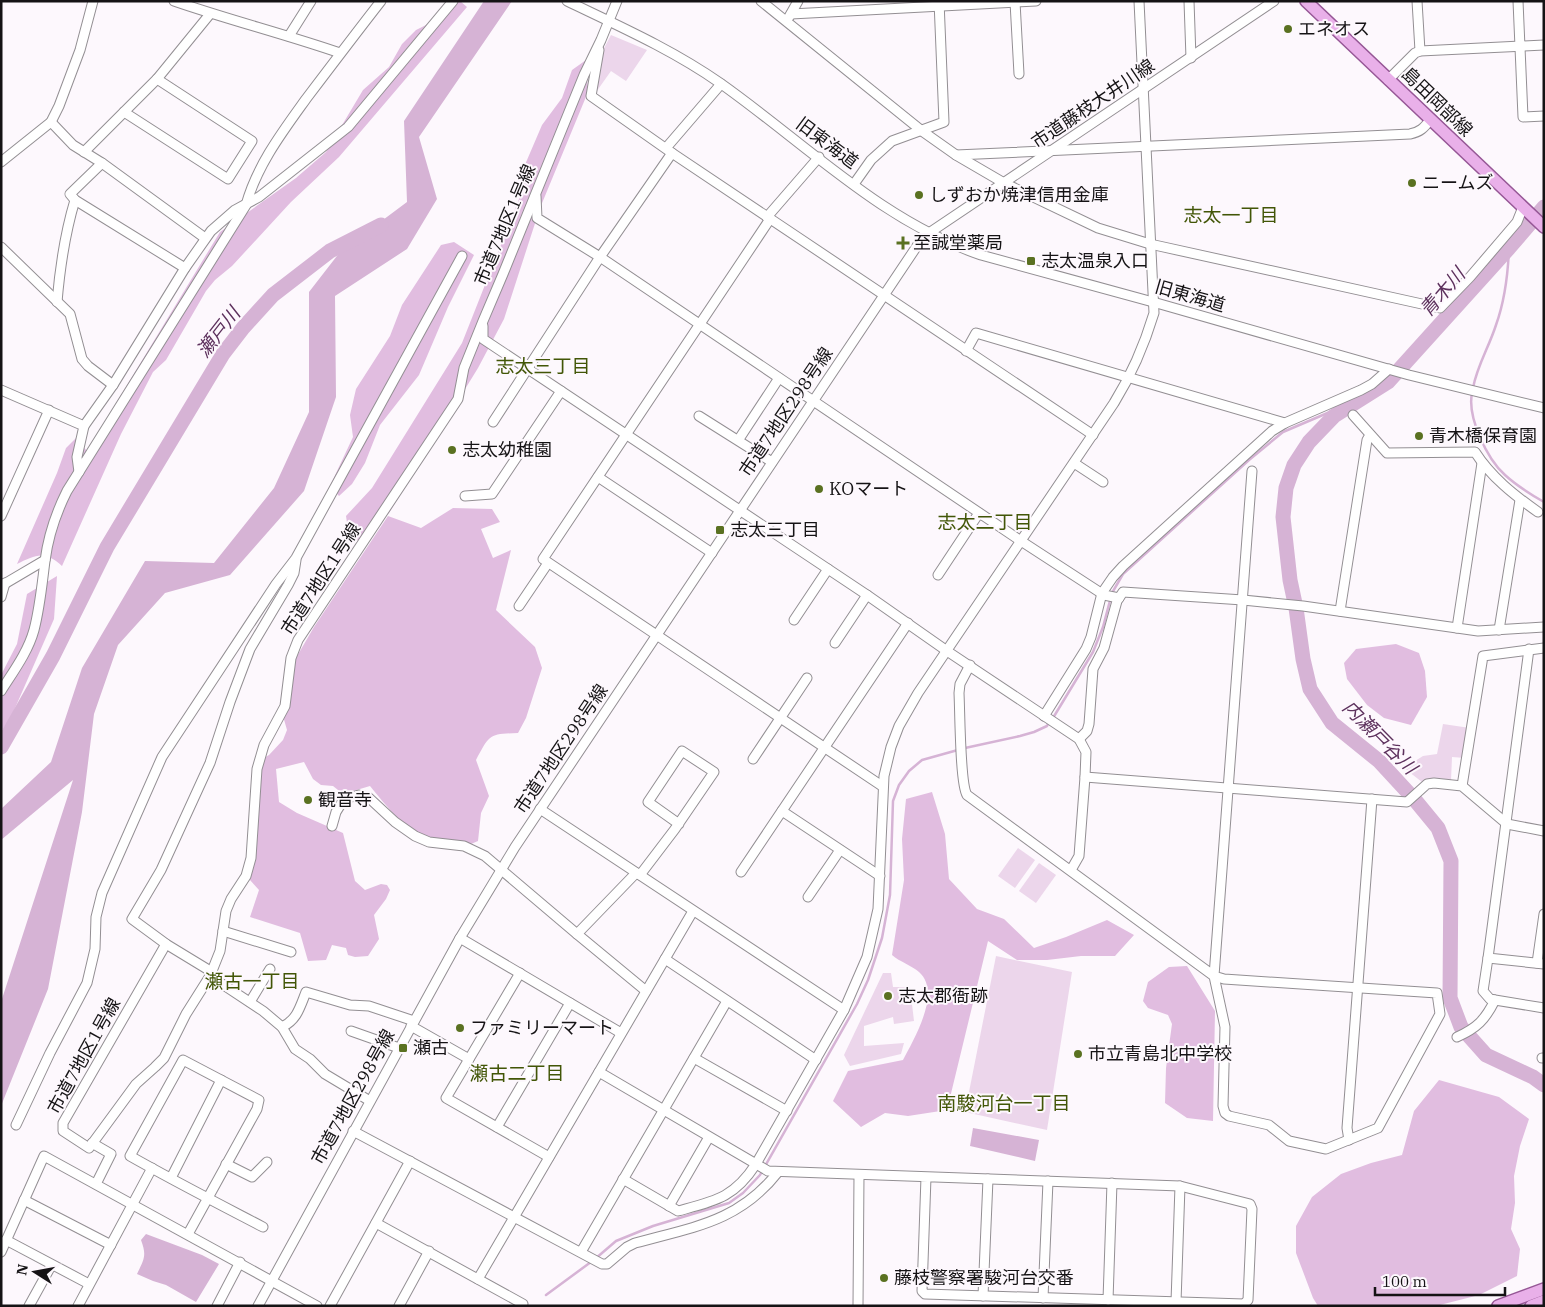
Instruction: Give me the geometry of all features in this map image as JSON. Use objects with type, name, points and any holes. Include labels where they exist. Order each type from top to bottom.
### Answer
[{"type":"main road","name":"島田岡部線","points":[[1306,1],[1542,226]]},
{"type":"main road","points":[[1498,1306],[1544,1289]]},
{"type":"main road","points":[[1532,1306],[1544,1301]]},
{"type":"street","points":[[1,162],[52,122],[80,50],[93,1]]},
{"type":"street","points":[[174,1],[210,14],[289,36],[340,53]]},
{"type":"street","points":[[289,36],[311,1]]},
{"type":"street","points":[[1,691],[34,632],[40,608],[45,560],[58,509],[79,472],[246,205],[250,190],[278,138],[340,53],[381,1]]},
{"type":"street","points":[[79,472],[77,457],[84,426],[113,385],[210,230],[234,210],[246,205],[348,127],[453,1]]},
{"type":"street","name":"旧東海道","points":[[567,1],[681,58],[721,84],[854,184],[904,219],[958,247],[1409,375],[1544,408]]},
{"type":"street","name":"市道7地区1号線","points":[[166,944],[63,1123],[63,1131],[89,1148],[136,1084],[164,1058],[186,1014],[211,974],[220,951],[222,931],[229,905],[246,876],[251,858],[257,769],[264,745],[284,706],[291,658],[298,640],[458,399],[464,368],[584,75],[610,22],[617,1]]},
{"type":"street","points":[[761,1],[789,18],[922,131],[956,155],[1004,183],[1098,228],[1150,244],[1440,308],[1470,277],[1517,222],[1524,208]]},
{"type":"street","points":[[789,18],[798,1]]},
{"type":"street","points":[[789,18],[939,4],[1036,1]]},
{"type":"street","points":[[623,1178],[678,1211],[714,1201],[741,1185],[757,1165],[844,1010],[867,957],[878,909],[882,786],[891,747],[899,726],[913,701],[1093,434],[1129,378],[1138,359],[1154,313],[1139,1]]},
{"type":"street","points":[[1189,1],[1191,58]]},
{"type":"street","name":"市道藤枝大井川線","points":[[929,233],[1143,91],[1274,1]]},
{"type":"street","points":[[1417,1],[1420,51]]},
{"type":"street","points":[[1518,1],[1523,117],[1544,116]]},
{"type":"street","points":[[1015,2],[1019,74]]},
{"type":"street","points":[[854,184],[872,160],[892,141],[944,122],[939,4]]},
{"type":"street","points":[[84,152],[157,79],[210,14]]},
{"type":"street","points":[[601,40],[591,96],[884,296],[1093,434]]},
{"type":"street","points":[[1388,80],[1420,51],[1544,45]]},
{"type":"street","points":[[124,112],[228,179],[252,141],[157,79]]},
{"type":"street","points":[[493,422],[669,151],[721,84]]},
{"type":"street","points":[[956,155],[1328,136],[1350,138],[1410,134],[1423,129],[1430,120]]},
{"type":"street","points":[[52,122],[73,145],[102,163],[205,238]]},
{"type":"street","points":[[819,158],[769,218],[628,435],[543,560],[882,786]]},
{"type":"street","points":[[102,163],[70,194],[75,200],[185,268]]},
{"type":"street","points":[[536,194],[537,218],[600,257],[1021,541],[1103,594],[1119,598]]},
{"type":"street","points":[[58,302],[60,268],[68,224],[75,200]]},
{"type":"street","name":"市道7地区298号線","points":[[258,1306],[460,938],[501,871],[540,809],[772,462],[921,240],[929,233]]},
{"type":"street","points":[[1,247],[5,257],[70,314],[82,358],[88,366],[113,385]]},
{"type":"street","points":[[16,1125],[50,1053],[88,983],[95,949],[96,917],[102,893],[162,757],[276,584],[296,558],[462,256]]},
{"type":"street","points":[[483,321],[483,339],[1079,739],[1086,752],[1079,856],[1071,870]]},
{"type":"street","points":[[966,350],[976,334],[1285,423]]},
{"type":"street","points":[[1044,716],[1086,650],[1103,594],[1112,577],[1272,431],[1285,423],[1361,390],[1372,384],[1389,369]]},
{"type":"street","points":[[739,439],[779,378]]},
{"type":"street","points":[[1,390],[84,426]]},
{"type":"street","points":[[465,496],[492,494],[560,391]]},
{"type":"street","points":[[1,516],[49,410]]},
{"type":"street","points":[[1353,415],[1387,453],[1475,452],[1500,483],[1538,512]]},
{"type":"street","points":[[699,416],[739,439],[772,462]]},
{"type":"street","points":[[1340,611],[1367,440],[1370,435]]},
{"type":"street","points":[[1074,463],[1103,482]]},
{"type":"street","points":[[1456,628],[1482,463]]},
{"type":"street","points":[[970,666],[960,684],[959,693],[962,754],[965,791],[967,795],[1214,976],[1224,979],[1437,993],[1440,1014],[1378,1128],[1326,1149],[1289,1142],[1269,1125],[1225,1114],[1223,1106],[1225,1027],[1214,976],[1252,471]]},
{"type":"street","points":[[598,477],[712,553]]},
{"type":"street","points":[[1499,630],[1520,500]]},
{"type":"street","points":[[938,575],[979,513]]},
{"type":"street","points":[[296,558],[294,573],[288,585],[250,649],[206,772],[161,870],[132,919],[250,1002],[282,1027],[295,1049],[310,1059],[325,1074],[370,1100]]},
{"type":"street","points":[[1,597],[3,584],[45,560]]},
{"type":"street","points":[[519,606],[548,563]]},
{"type":"street","points":[[794,620],[828,569]]},
{"type":"street","points":[[1079,739],[1087,731],[1089,724],[1093,669],[1104,648],[1119,598],[1124,592],[1303,606],[1478,632],[1544,627]]},
{"type":"street","points":[[835,643],[867,595]]},
{"type":"street","points":[[741,872],[908,623]]},
{"type":"street","points":[[1462,786],[1483,656],[1544,648]]},
{"type":"street","points":[[1530,649],[1483,991],[1490,999],[1544,1008]]},
{"type":"street","points":[[753,759],[807,678]]},
{"type":"street","points":[[577,934],[638,874],[679,824],[714,772],[682,751],[648,802],[679,824]]},
{"type":"street","points":[[1084,777],[1407,802],[1428,784],[1462,786],[1506,824],[1544,831]]},
{"type":"street","points":[[332,826],[336,812],[344,799],[359,795],[368,797],[395,822],[415,836],[429,842],[464,846],[485,856],[646,991]]},
{"type":"street","points":[[1349,1140],[1348,1128],[1372,799]]},
{"type":"street","points":[[540,809],[844,1010]]},
{"type":"street","points":[[782,811],[880,876]]},
{"type":"street","points":[[808,897],[840,850]]},
{"type":"street","points":[[478,1279],[693,911]]},
{"type":"street","points":[[1488,958],[1540,964],[1544,914]]},
{"type":"street","points":[[222,931],[291,952]]},
{"type":"street","points":[[460,938],[622,1033]]},
{"type":"street","points":[[665,959],[816,1060]]},
{"type":"street","points":[[250,1002],[270,969]]},
{"type":"street","points":[[520,973],[446,1098],[550,1157]]},
{"type":"street","points":[[282,1027],[291,1022],[298,1012],[306,992],[350,1006],[369,1006],[413,1023],[469,1059]]},
{"type":"street","points":[[1457,1037],[1483,1021],[1494,1000]]},
{"type":"street","points":[[585,1254],[623,1178],[727,1001]]},
{"type":"street","points":[[497,1127],[570,1003]]},
{"type":"street","points":[[351,1031],[399,1048]]},
{"type":"street","points":[[694,1058],[787,1111]]},
{"type":"street","points":[[188,1234],[208,1198],[226,1164],[257,1109],[258,1100],[183,1060],[130,1156],[208,1198],[263,1227]]},
{"type":"street","points":[[599,1072],[768,1171],[1180,1186],[1250,1204],[1252,1209],[1248,1300],[1244,1304],[925,1294],[922,1292],[926,1177]]},
{"type":"street","points":[[171,1178],[221,1080]]},
{"type":"street","points":[[353,1131],[602,1264],[607,1264],[627,1247],[635,1243],[724,1216],[740,1208],[768,1185],[778,1172]]},
{"type":"street","points":[[669,1206],[709,1137]]},
{"type":"street","points":[[92,1143],[111,1154],[96,1184]]},
{"type":"street","points":[[1,1252],[44,1156],[317,1306]]},
{"type":"street","points":[[330,1306],[410,1161]]},
{"type":"street","points":[[226,1164],[252,1177],[267,1162]]},
{"type":"street","points":[[78,1306],[152,1168]]},
{"type":"street","points":[[858,1306],[859,1175]]},
{"type":"street","points":[[983,1296],[988,1178]]},
{"type":"street","points":[[1044,1298],[1048,1181]]},
{"type":"street","points":[[1108,1300],[1112,1183]]},
{"type":"street","points":[[1176,1302],[1180,1186]]},
{"type":"street","points":[[24,1200],[110,1245]]},
{"type":"street","points":[[376,1223],[523,1304]]},
{"type":"street","points":[[6,1240],[51,1266],[89,1284]]},
{"type":"street","points":[[399,1306],[428,1251]]},
{"type":"street","points":[[217,1306],[240,1262]]},
{"type":"street","points":[[29,1306],[51,1266]]},
{"type":"shaded area","points":[[457,1],[460,1],[467,7],[339,157],[291,202],[232,266],[215,280],[206,291],[166,360],[153,372],[121,434],[62,566],[45,556],[35,556],[17,564],[66,448],[76,438],[87,451],[220,232],[296,178],[326,152],[363,90],[389,67],[402,44],[416,30],[430,23]]},
{"type":"shaded area","points":[[484,1],[512,1],[419,137],[437,199],[407,249],[335,296],[336,397],[304,491],[230,575],[165,593],[118,645],[94,714],[82,812],[48,989],[1,1106],[1,1002],[73,780],[1,840],[1,809],[51,762],[82,668],[145,561],[214,563],[274,488],[309,412],[309,292],[340,252],[407,202],[404,121]]},
{"type":"shaded area","points":[[611,35],[647,50],[626,81],[611,71],[594,95],[602,52]]},
{"type":"shaded area","points":[[586,60],[588,92],[540,208],[504,319],[478,368],[389,513],[354,543],[349,536],[346,516],[372,488],[462,343],[519,199],[524,167],[542,125],[562,98],[572,70]]},
{"type":"shaded area","points":[[454,242],[474,255],[448,307],[419,375],[380,425],[365,463],[352,484],[339,496],[330,486],[353,437],[350,415],[356,389],[390,336],[402,305],[441,245]]},
{"type":"shaded area","points":[[453,508],[492,509],[500,522],[481,529],[493,558],[511,550],[496,610],[535,647],[542,668],[526,718],[518,733],[501,734],[491,737],[476,760],[489,796],[481,813],[478,841],[471,844],[435,839],[417,832],[401,821],[370,786],[343,794],[333,786],[321,785],[313,779],[304,762],[276,769],[279,802],[297,813],[343,833],[355,881],[365,890],[381,884],[387,885],[390,890],[374,915],[379,939],[368,956],[355,957],[348,955],[346,948],[332,945],[326,960],[308,961],[300,933],[250,917],[259,890],[250,880],[262,759],[269,755],[283,740],[287,730],[283,716],[293,663],[314,627],[388,516],[421,528]]},
{"type":"shaded area","points":[[57,576],[54,619],[12,715],[1,732],[1,675],[17,644],[27,594]]},
{"type":"shaded area","points":[[1396,644],[1419,653],[1425,671],[1427,697],[1411,725],[1384,718],[1367,705],[1347,679],[1344,663],[1356,649]]},
{"type":"shaded area","points":[[1443,724],[1470,728],[1465,758],[1452,757],[1451,781],[1439,778],[1422,782],[1404,768],[1423,756],[1437,754]]},
{"type":"shaded area","points":[[932,792],[945,834],[949,879],[977,909],[1004,919],[1034,948],[1107,920],[1134,935],[1115,956],[1081,956],[1047,960],[1017,960],[988,941],[947,1110],[908,1116],[885,1113],[861,1127],[833,1101],[848,1071],[903,1060],[919,1028],[927,1003],[928,991],[925,981],[919,972],[892,955],[904,880],[902,839],[906,799]]},
{"type":"shaded area","points":[[1018,848],[1035,860],[1015,888],[998,876]]},
{"type":"shaded area","points":[[1039,863],[1056,875],[1036,903],[1019,891]]},
{"type":"shaded area","points":[[996,956],[1072,972],[1047,1130],[965,1112]]},
{"type":"shaded area","points":[[1187,966],[1215,1011],[1213,1121],[1187,1118],[1165,1103],[1166,1068],[1172,1024],[1168,1015],[1148,1008],[1143,1001],[1148,982],[1169,967]]},
{"type":"shaded area","points":[[883,973],[891,973],[893,987],[910,987],[914,1021],[894,1024],[893,1017],[864,1026],[864,1046],[904,1043],[901,1054],[850,1066],[844,1055]]},
{"type":"shaded area","points":[[1439,1080],[1499,1097],[1529,1119],[1520,1146],[1514,1176],[1515,1203],[1511,1229],[1520,1249],[1517,1276],[1479,1295],[1436,1306],[1318,1306],[1313,1298],[1296,1253],[1296,1226],[1312,1197],[1341,1174],[1371,1163],[1402,1155],[1414,1111]]},
{"type":"shaded area","points":[[973,1128],[1039,1140],[1035,1161],[970,1146]]},
{"type":"shaded area","points":[[146,1234],[202,1255],[219,1264],[196,1302],[166,1285],[137,1274],[144,1257],[141,1240]]},
{"type":"waterway","name":"内瀬戸谷川","points":[[1544,207],[1388,382],[1334,416],[1309,442],[1294,465],[1286,488],[1283,517],[1290,580],[1310,689],[1332,723],[1379,761],[1438,828],[1451,861],[1450,998],[1461,1027],[1486,1055],[1533,1077],[1544,1085]]},
{"type":"waterway","name":"瀬戸川","points":[[1,747],[53,656],[107,547],[223,354],[243,328],[273,295],[330,251],[381,225]]},
{"type":"waterway","points":[[1473,388],[1477,372],[1502,306],[1507,278],[1509,248]]},
{"type":"waterway","points":[[1472,393],[1471,403],[1475,425],[1492,459],[1498,468],[1510,479],[1544,502]]},
{"type":"waterway","points":[[1053,718],[1093,652],[1103,627],[1112,593],[1123,574],[1249,460],[1283,432],[1365,397]]},
{"type":"waterway","points":[[546,1295],[616,1241],[653,1226],[729,1203],[743,1193],[760,1175],[857,1004],[868,980],[882,938],[890,895],[893,801],[899,785],[909,771],[922,760],[1034,732],[1047,726],[1049,722]]},
{"type":"place","name":"エネオス","points":[[1288,29]]},
{"type":"place","name":"ニームズ","points":[[1412,183]]},
{"type":"place","name":"しずおか焼津信用金庫","points":[[919,195]]},
{"type":"place","name":"至誠堂薬局","points":[[903,243]]},
{"type":"place","name":"志太温泉入口","points":[[1031,261]]},
{"type":"place","name":"青木橋保育園","points":[[1419,436]]},
{"type":"place","name":"志太幼稚園","points":[[452,450]]},
{"type":"place","name":"KOマート","points":[[819,489]]},
{"type":"place","name":"志太三丁目","points":[[720,530]]},
{"type":"place","name":"観音寺","points":[[308,800]]},
{"type":"place","name":"志太郡衙跡","points":[[888,996]]},
{"type":"place","name":"ファミリーマート","points":[[460,1028]]},
{"type":"place","name":"瀬古","points":[[403,1048]]},
{"type":"place","name":"市立青島北中学校","points":[[1078,1054]]},
{"type":"place","name":"藤枝警察署駿河台交番","points":[[884,1278]]},
{"type":"district","name":"志太一丁目","points":[[1231,215]]},
{"type":"district","name":"志太三丁目","points":[[543,366]]},
{"type":"district","name":"志太二丁目","points":[[985,522]]},
{"type":"district","name":"瀬古一丁目","points":[[252,981]]},
{"type":"district","name":"瀬古二丁目","points":[[517,1073]]},
{"type":"district","name":"南駿河台一丁目","points":[[1004,1103]]},
{"type":"water label","name":"青木川","points":[[1442,292]]}]
